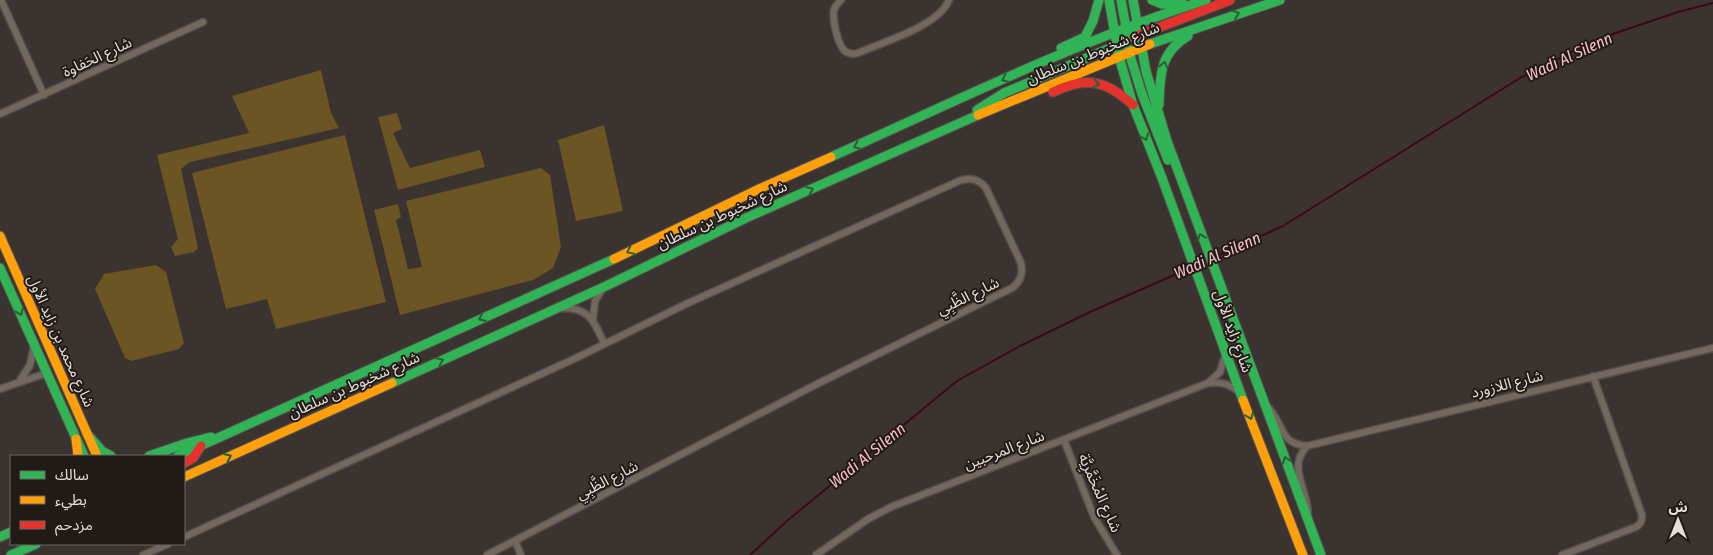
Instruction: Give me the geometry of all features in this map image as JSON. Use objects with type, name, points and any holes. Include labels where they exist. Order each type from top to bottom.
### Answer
[{"type":"main road","points":[[1036,66],[1048,55],[1085,37],[1093,21],[1099,0]]},
{"type":"main road","points":[[1109,0],[1115,34]]},
{"type":"main road","points":[[1121,0],[1130,53],[1142,94],[1162,147],[1177,170]]},
{"type":"main road","name":"شارع زايد الأول","points":[[1133,0],[1136,24],[1119,57],[1133,105],[1303,555]]},
{"type":"main road","points":[[1152,0],[1162,4],[1197,3]]},
{"type":"main road","name":"شارع شخبوط بن سلطان","points":[[1136,24],[1206,0]]},
{"type":"main road","points":[[966,119],[986,104],[1004,94],[1127,39],[1230,0]]},
{"type":"main road","name":"شارع شخبوط بن سلطان","points":[[185,477],[606,286],[746,218],[966,119],[1141,48],[1280,0]]},
{"type":"main road","points":[[1159,114],[1161,77],[1168,51],[1174,44],[1208,24]]},
{"type":"main road","name":"شارع شخبوط بن سلطان","points":[[180,455],[604,263],[761,188],[1036,66],[1115,34],[1127,39]]},
{"type":"main road","points":[[1127,39],[1141,48]]},
{"type":"main road","name":"شارع زايد الأول","points":[[1141,48],[1159,114],[1193,217],[1321,555]]},
{"type":"main road","points":[[966,119],[998,112],[1081,82],[1112,89],[1133,105]]},
{"type":"main road","name":"شارع محمد بن زايد الأول","points":[[0,236],[96,455]]},
{"type":"main road","name":"شارع محمد بن زايد الأول","points":[[0,268],[84,455]]},
{"type":"main road","points":[[47,373],[55,373],[70,407],[79,416]]},
{"type":"main road","points":[[86,434],[102,451],[109,455]]},
{"type":"main road","points":[[152,455],[195,440],[222,437]]},
{"type":"main road","points":[[76,439],[78,455]]},
{"type":"main road","points":[[185,462],[193,458],[202,446]]},
{"type":"main road","points":[[11,555],[20,545]]},
{"type":"main road","points":[[11,555],[34,545]]},
{"type":"street","points":[[1,0],[44,95]]},
{"type":"street","points":[[841,0],[836,6],[834,18],[840,47],[851,54],[858,53],[926,24],[939,15],[949,0]]},
{"type":"street","name":"شارع الحَفاوة","points":[[0,114],[203,22]]},
{"type":"street","name":"شارع الظَّبِي","points":[[185,536],[965,179],[977,180],[986,188],[1022,269],[1020,280],[1012,288],[819,383],[487,555]]},
{"type":"street","points":[[593,319],[595,301],[606,286]]},
{"type":"street","points":[[557,308],[576,309],[584,312],[593,319],[604,343]]},
{"type":"street","points":[[19,382],[30,365],[34,345]]},
{"type":"street","name":"شارع اللازورد","points":[[1307,446],[1713,348]]},
{"type":"street","name":"شارع المرحبين","points":[[816,555],[868,519],[891,507],[1208,383],[1223,368],[1226,352]]},
{"type":"street","points":[[0,389],[47,373]]},
{"type":"street","points":[[1562,555],[1641,524],[1642,516],[1593,376]]},
{"type":"street","points":[[1208,383],[1226,384],[1236,389],[1243,397]]},
{"type":"street","points":[[1265,405],[1275,416],[1289,441],[1293,444],[1307,446],[1298,458],[1297,464],[1306,497],[1308,520]]},
{"type":"street","name":"شارع المْخَمَّرِيَّة","points":[[1064,440],[1094,517],[1116,555]]},
{"type":"street","points":[[515,541],[521,555]]},
{"type":"street","points":[[143,555],[166,545]]},
{"type":"shaded area","points":[[321,70],[331,113],[339,128],[190,162],[181,169],[198,248],[194,252],[175,256],[171,247],[178,239],[157,155],[249,133],[232,96]]},
{"type":"shaded area","points":[[397,113],[402,129],[393,133],[410,168],[480,150],[485,167],[398,190],[378,117]]},
{"type":"shaded area","points":[[604,125],[623,211],[576,221],[558,140]]},
{"type":"shaded area","points":[[345,135],[386,302],[276,329],[267,299],[226,309],[192,173]]},
{"type":"shaded area","points":[[541,168],[550,175],[561,247],[553,268],[533,280],[400,315],[374,210],[398,204],[401,217],[396,220],[408,269],[422,267],[406,201]]},
{"type":"shaded area","points":[[156,265],[166,272],[184,343],[179,349],[131,361],[125,358],[95,289],[104,274]]},
{"type":"waterway","name":"Wadi Al Silenn","points":[[1212,258],[1283,226],[1520,78],[1598,39],[1678,12],[1713,3]]},
{"type":"waterway","name":"Wadi Al Silenn","points":[[1196,265],[1206,261]]},
{"type":"waterway","name":"Wadi Al Silenn","points":[[750,555],[787,521],[957,381],[1020,346],[1090,312],[1190,268]]},
{"type":"traffic: fast","points":[[1061,48],[1085,37],[1093,21],[1099,0]]},
{"type":"traffic: fast","points":[[1109,0],[1119,57],[1133,105],[1162,178],[1243,400]]},
{"type":"traffic: fast","points":[[1121,0],[1127,33]]},
{"type":"traffic: fast","points":[[1133,0],[1146,71],[1167,141],[1321,555]]},
{"type":"traffic: fast","points":[[1152,0],[1162,4],[1183,4]]},
{"type":"traffic: fast","points":[[831,157],[1063,53],[1158,16],[1206,0]]},
{"type":"traffic: fast","points":[[1150,44],[1280,0]]},
{"type":"traffic: fast","points":[[977,110],[1004,93],[1122,43],[1129,37],[1136,24]]},
{"type":"traffic: fast","points":[[1159,105],[1163,65],[1172,49],[1188,36]]},
{"type":"traffic: fast","points":[[1128,49],[1142,94],[1168,160]]},
{"type":"traffic: fast","points":[[392,383],[606,286],[746,218],[978,115]]},
{"type":"traffic: fast","points":[[180,455],[614,259]]},
{"type":"traffic: fast","points":[[0,268],[84,455]]},
{"type":"traffic: fast","points":[[87,434],[102,451],[109,455]]},
{"type":"traffic: fast","points":[[152,455],[211,437]]},
{"type":"traffic: fast","points":[[0,537],[10,532]]},
{"type":"traffic: fast","points":[[11,555],[34,545]]},
{"type":"traffic: slow","points":[[978,115],[1150,44]]},
{"type":"traffic: slow","points":[[614,259],[761,188],[831,157]]},
{"type":"traffic: slow","points":[[0,236],[97,455]]},
{"type":"traffic: slow","points":[[185,477],[392,383]]},
{"type":"traffic: slow","points":[[1243,400],[1303,555]]},
{"type":"traffic: slow","points":[[76,439],[78,455]]},
{"type":"traffic: jam","points":[[1134,37],[1230,0]]},
{"type":"traffic: jam","points":[[1053,92],[1076,84],[1095,83],[1114,90],[1133,105]]},
{"type":"traffic: jam","points":[[185,462],[193,458],[201,446]]}]
